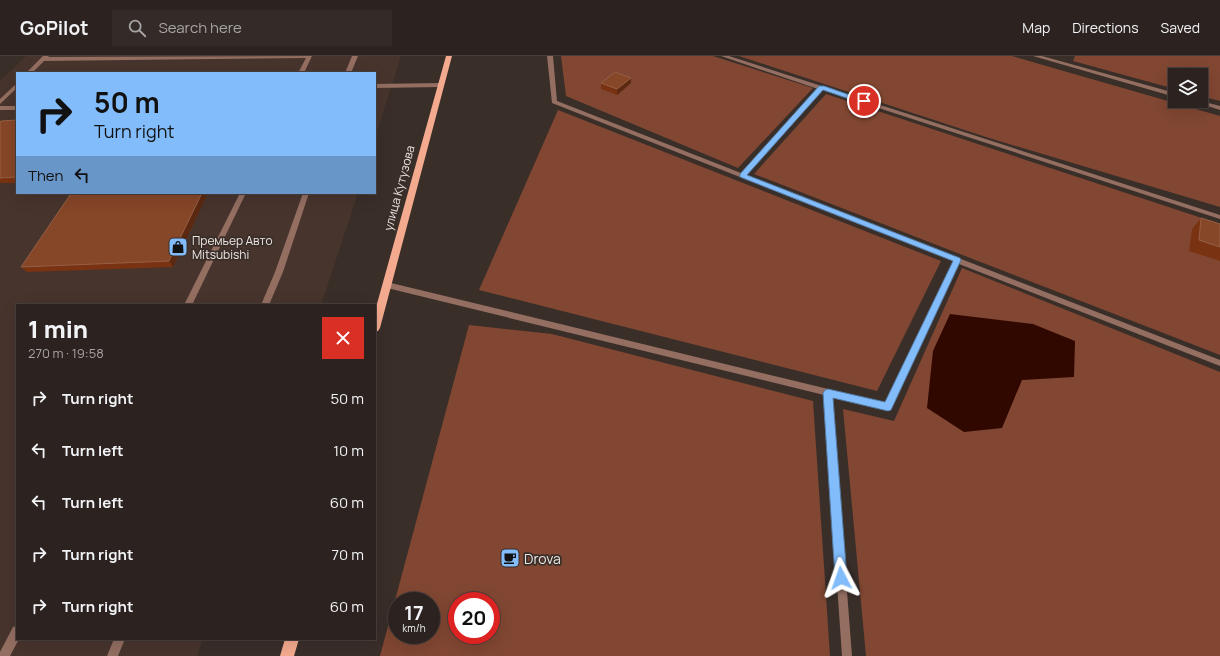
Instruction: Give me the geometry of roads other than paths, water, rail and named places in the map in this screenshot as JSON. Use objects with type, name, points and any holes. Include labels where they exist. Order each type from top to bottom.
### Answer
[{"type":"main road","name":"улица Кутузова","points":[[376,324],[449,56]]},
{"type":"main road","points":[[287,656],[292,640]]},
{"type":"lane","points":[[30,72],[45,58],[309,56],[301,72]]},
{"type":"lane","points":[[348,72],[355,56]]},
{"type":"lane","points":[[550,56],[554,102],[1220,362]]},
{"type":"lane","points":[[724,56],[1220,217]]},
{"type":"lane","points":[[1036,56],[1057,59],[1168,93]]},
{"type":"lane","points":[[376,86],[441,85]]},
{"type":"lane","points":[[0,102],[16,86]]},
{"type":"lane","points":[[742,176],[822,88]]},
{"type":"lane","points":[[1208,105],[1220,108]]},
{"type":"lane","points":[[0,108],[16,108]]},
{"type":"lane","points":[[188,304],[243,194]]},
{"type":"lane","points":[[264,304],[279,272],[306,194]]},
{"type":"lane","points":[[387,285],[888,407],[957,260]]},
{"type":"lane","points":[[828,393],[847,656]]},
{"type":"lane","points":[[4,656],[16,633]]},
{"type":"lane","points":[[112,656],[120,640]]},
{"type":"place","name":"Премьер Авто Mitsubishi","points":[[178,247]]},
{"type":"place","name":"Drova","points":[[510,558]]}]
